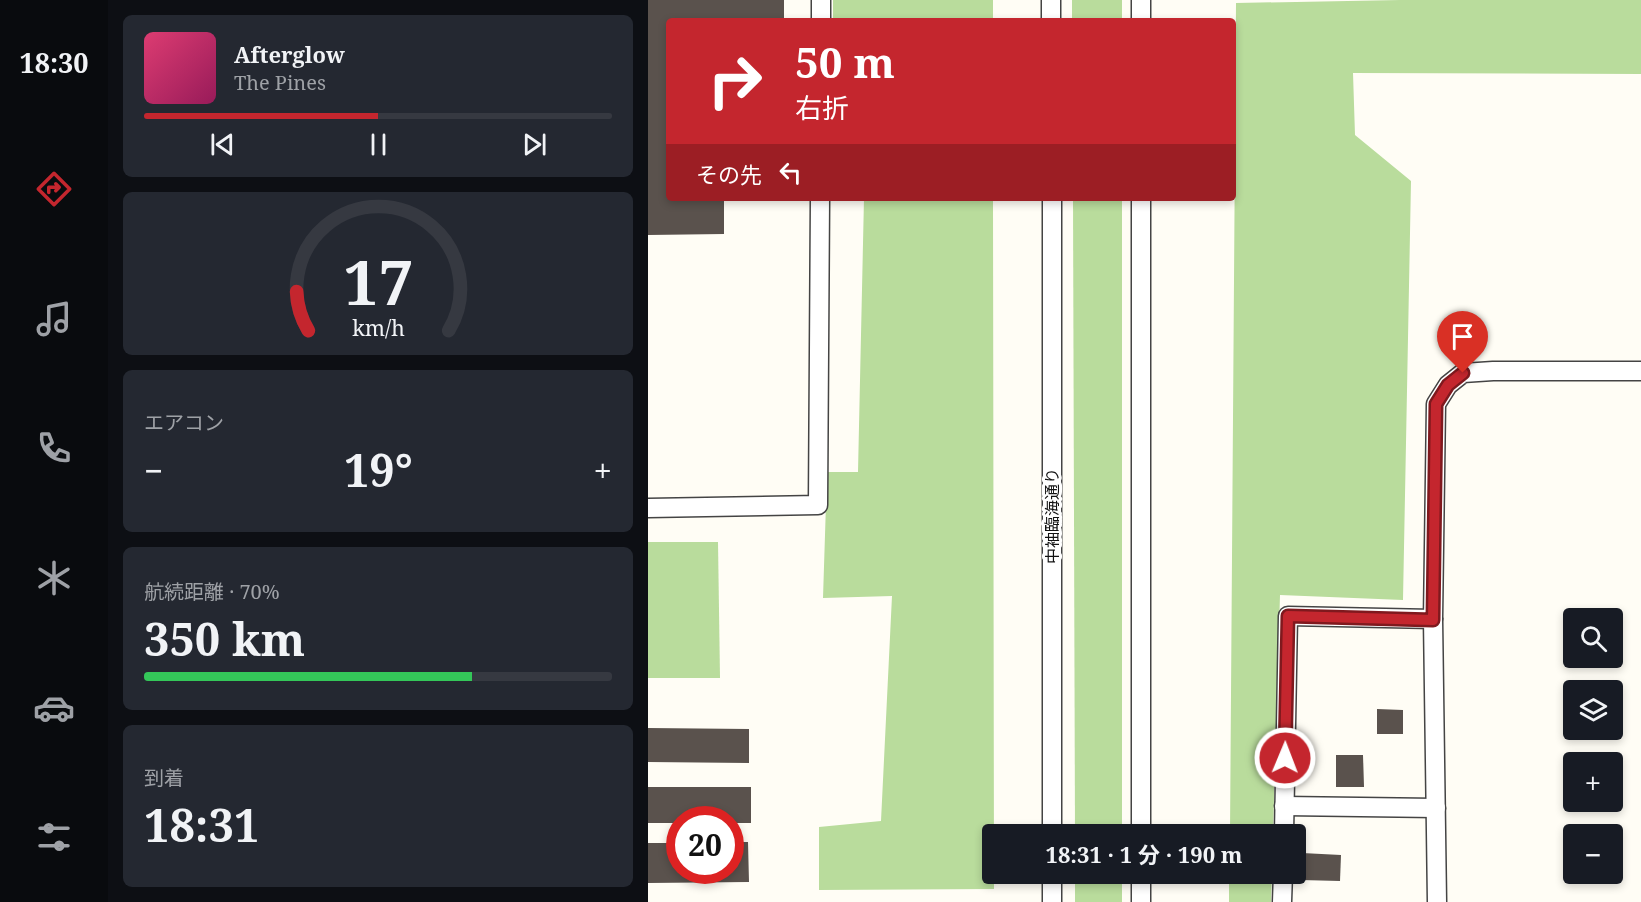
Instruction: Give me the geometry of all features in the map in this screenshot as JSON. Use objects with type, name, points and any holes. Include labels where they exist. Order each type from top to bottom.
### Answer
[{"type":"street","points":[[821,0],[821,18]]},
{"type":"street","points":[[1052,0],[1052,18]]},
{"type":"street","points":[[1141,0],[1141,18]]},
{"type":"street","points":[[648,508],[818,505],[820,201]]},
{"type":"street","name":"中袖臨海通り","points":[[1052,201],[1052,824]]},
{"type":"street","points":[[1141,201],[1141,824]]},
{"type":"street","points":[[1437,902],[1433,620],[1436,404],[1448,385],[1463,373],[1641,371]]},
{"type":"street","points":[[1284,824],[1288,616],[1433,620]]},
{"type":"street","points":[[1284,806],[1436,808]]},
{"type":"street","points":[[1052,884],[1052,902]]},
{"type":"street","points":[[1141,884],[1142,902]]},
{"type":"street","points":[[1282,902],[1283,884]]},
{"type":"green space","points":[[833,0],[993,0],[993,18],[833,18]]},
{"type":"green space","points":[[1072,0],[1122,0],[1122,18],[1072,18]]},
{"type":"green space","points":[[1641,0],[1641,74],[1353,73],[1355,135],[1411,181],[1403,600],[1280,595],[1273,824],[1230,824],[1236,3]]},
{"type":"green space","points":[[864,201],[993,201],[994,824],[982,824],[982,884],[994,884],[994,889],[819,890],[819,827],[881,821],[892,596],[823,598],[827,472],[858,472]]},
{"type":"green space","points":[[1073,201],[1122,201],[1122,824],[1075,824]]},
{"type":"green space","points":[[648,542],[718,542],[720,678],[648,678]]},
{"type":"green space","points":[[1075,884],[1122,884],[1122,902],[1075,902]]},
{"type":"green space","points":[[1229,884],[1272,884],[1271,902],[1229,902]]},
{"type":"building","points":[[648,0],[784,0],[784,18],[666,18],[666,201],[724,201],[724,234],[648,235]]},
{"type":"building","points":[[1377,709],[1403,710],[1403,734],[1377,734]]},
{"type":"building","points":[[648,728],[749,729],[749,763],[648,762]]},
{"type":"building","points":[[1336,755],[1363,755],[1364,787],[1336,787]]},
{"type":"building","points":[[648,787],[751,787],[751,823],[744,823],[744,806],[666,806],[666,823],[648,823]]},
{"type":"building","points":[[744,842],[748,842],[749,882],[744,882]]},
{"type":"building","points":[[648,843],[666,843],[666,883],[648,883]]},
{"type":"building","points":[[1306,853],[1341,855],[1340,881],[1306,880]]},
{"type":"route","points":[[1285,758],[1288,616],[1433,620],[1436,404],[1448,385],[1463,373]]}]
